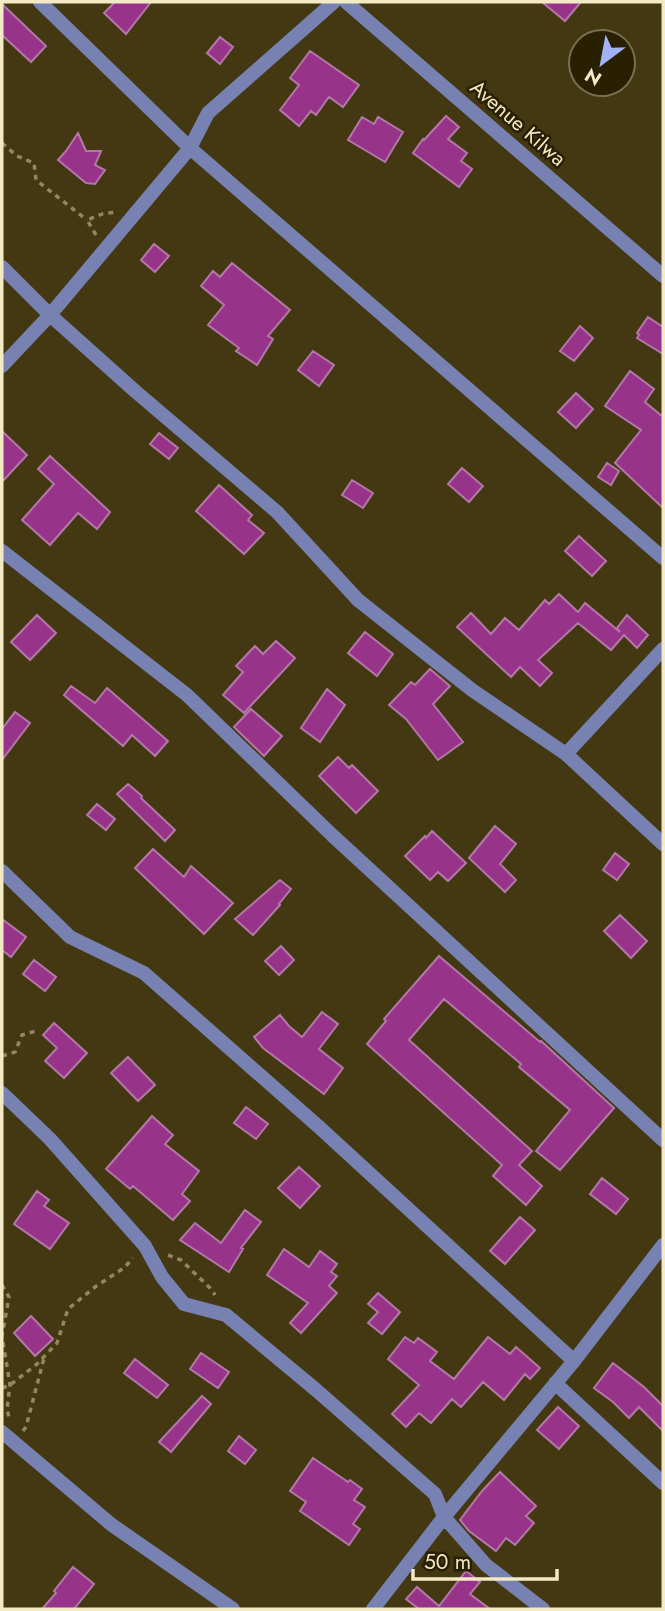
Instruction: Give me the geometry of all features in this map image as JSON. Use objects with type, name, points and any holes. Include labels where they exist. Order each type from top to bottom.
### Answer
[{"type":"street","points":[[40,2],[190,148],[663,558]]},
{"type":"street","points":[[2,366],[50,315],[190,148],[208,113],[334,2]]},
{"type":"street","name":"Avenue Kilwa","points":[[346,2],[663,276]]},
{"type":"street","points":[[2,267],[50,315],[135,391],[277,512],[358,600],[472,690],[566,754],[663,844]]},
{"type":"street","points":[[2,551],[187,695],[332,835],[663,1140]]},
{"type":"street","points":[[566,754],[663,649]]},
{"type":"street","points":[[2,871],[70,937],[145,973],[319,1127],[573,1361]]},
{"type":"street","points":[[2,1093],[50,1139],[145,1245],[162,1277],[184,1304],[226,1315],[316,1388],[435,1494],[444,1517],[486,1565],[543,1609]]},
{"type":"street","points":[[373,1609],[663,1245]]},
{"type":"street","points":[[555,1383],[663,1483]]},
{"type":"street","points":[[2,1432],[113,1525],[233,1609]]},
{"type":"path","points":[[2,143],[17,156],[34,163],[36,180],[87,219]]},
{"type":"path","points":[[2,1056],[15,1052],[22,1035],[39,1030]]},
{"type":"path","points":[[2,1388],[37,1364],[57,1343],[68,1309],[124,1268],[145,1245],[181,1260],[212,1290],[226,1315]]},
{"type":"path","points":[[2,1285],[9,1297],[2,1335],[10,1385],[7,1409],[16,1444]]},
{"type":"path","points":[[16,1444],[26,1427],[45,1356]]},
{"type":"building","points":[[115,2],[151,2],[126,34],[104,13]]},
{"type":"building","points":[[542,2],[581,2],[565,21]]},
{"type":"building","points":[[2,4],[46,46],[31,62],[2,35]]},
{"type":"building","points":[[220,37],[233,47],[220,64],[207,53]]},
{"type":"building","points":[[310,51],[359,85],[343,107],[329,97],[316,115],[311,111],[299,126],[280,110],[299,85],[290,78]]},
{"type":"building","points":[[446,116],[459,127],[448,139],[467,153],[461,161],[472,169],[459,187],[413,153]]},
{"type":"building","points":[[362,117],[374,124],[378,117],[403,132],[385,162],[348,140]]},
{"type":"building","points":[[78,133],[86,151],[101,151],[95,165],[105,170],[95,184],[86,183],[58,160]]},
{"type":"building","points":[[154,244],[169,256],[155,272],[141,260]]},
{"type":"building","points":[[232,263],[290,310],[268,336],[273,339],[257,365],[236,351],[239,348],[208,325],[224,305],[201,286],[213,271],[220,277]]},
{"type":"building","points":[[648,317],[663,327],[663,354],[637,338],[637,333]]},
{"type":"building","points":[[580,326],[593,338],[574,361],[560,351]]},
{"type":"building","points":[[313,351],[334,365],[319,386],[298,370]]},
{"type":"building","points":[[630,371],[654,389],[645,402],[663,417],[663,508],[615,463],[641,430],[605,406]]},
{"type":"building","points":[[576,393],[593,409],[576,428],[558,412]]},
{"type":"building","points":[[2,431],[27,455],[2,482]]},
{"type":"building","points":[[159,433],[178,448],[169,459],[150,444]]},
{"type":"building","points":[[50,456],[110,512],[97,529],[78,513],[50,545],[22,520],[54,484],[38,469]]},
{"type":"building","points":[[607,463],[619,471],[611,485],[598,477]]},
{"type":"building","points":[[462,468],[483,486],[469,502],[448,484]]},
{"type":"building","points":[[352,480],[373,493],[363,508],[342,495]]},
{"type":"building","points":[[219,485],[252,515],[248,520],[264,533],[244,554],[196,511]]},
{"type":"building","points":[[579,536],[606,561],[592,576],[565,551]]},
{"type":"building","points":[[559,594],[578,612],[585,603],[620,632],[617,628],[627,615],[648,635],[637,648],[624,635],[611,650],[578,623],[538,660],[552,673],[540,686],[520,667],[511,677],[457,627],[471,613],[491,634],[505,618],[519,630],[545,600],[549,604]]},
{"type":"building","points":[[37,615],[56,633],[30,660],[11,642]]},
{"type":"building","points":[[365,632],[393,654],[377,676],[348,653]]},
{"type":"building","points":[[276,641],[295,658],[244,713],[223,695],[243,672],[236,666],[255,646],[263,654]]},
{"type":"building","points":[[430,669],[450,686],[433,704],[463,742],[438,760],[406,719],[389,705],[411,682],[415,685]]},
{"type":"building","points":[[71,686],[95,703],[107,688],[168,741],[155,756],[132,735],[123,746],[64,695]]},
{"type":"building","points":[[327,689],[345,705],[320,742],[301,728]]},
{"type":"building","points":[[251,709],[282,736],[264,756],[234,727]]},
{"type":"building","points":[[15,712],[30,723],[2,760],[2,729]]},
{"type":"building","points":[[338,757],[349,768],[352,765],[378,791],[356,813],[319,776]]},
{"type":"building","points":[[128,784],[175,830],[165,841],[117,794]]},
{"type":"building","points":[[97,804],[115,819],[106,830],[87,815]]},
{"type":"building","points":[[495,826],[516,844],[500,864],[516,880],[505,892],[469,858]]},
{"type":"building","points":[[432,831],[466,863],[448,881],[438,872],[430,880],[405,856]]},
{"type":"building","points":[[153,849],[184,877],[191,866],[233,903],[204,934],[135,868]]},
{"type":"building","points":[[615,853],[629,864],[617,880],[603,870]]},
{"type":"building","points":[[280,880],[291,889],[253,935],[235,919]]},
{"type":"building","points":[[620,915],[647,941],[631,958],[604,931]]},
{"type":"building","points":[[2,919],[26,937],[11,957],[2,950]]},
{"type":"building","points":[[281,946],[294,960],[279,975],[265,961]]},
{"type":"building","points":[[439,956],[541,1041],[614,1108],[560,1170],[536,1151],[570,1110],[519,1067],[521,1064],[444,999],[409,1040],[532,1151],[519,1165],[542,1186],[526,1205],[493,1176],[502,1165],[367,1044],[386,1021],[384,1019]]},
{"type":"building","points":[[34,960],[56,977],[45,991],[23,974]]},
{"type":"building","points":[[322,1012],[338,1024],[319,1049],[343,1068],[324,1094],[263,1048],[254,1037],[280,1015],[302,1037]]},
{"type":"building","points":[[54,1023],[87,1053],[64,1078],[45,1061],[57,1048],[43,1035]]},
{"type":"building","points":[[128,1057],[155,1085],[138,1101],[111,1073]]},
{"type":"building","points":[[246,1107],[268,1124],[256,1139],[234,1123]]},
{"type":"building","points":[[152,1116],[173,1135],[165,1144],[199,1171],[182,1194],[190,1201],[173,1220],[133,1186],[130,1189],[106,1169]]},
{"type":"building","points":[[299,1167],[320,1186],[300,1208],[278,1188]]},
{"type":"building","points":[[602,1178],[628,1199],[616,1214],[590,1194]]},
{"type":"building","points":[[37,1191],[49,1200],[44,1206],[69,1223],[50,1249],[14,1224]]},
{"type":"building","points":[[245,1210],[261,1222],[241,1248],[243,1249],[229,1272],[180,1240],[195,1223],[221,1243]]},
{"type":"building","points":[[520,1217],[535,1230],[505,1264],[490,1251]]},
{"type":"building","points":[[284,1249],[309,1267],[320,1251],[337,1264],[331,1272],[337,1276],[329,1286],[337,1293],[301,1333],[290,1323],[308,1303],[267,1275]]},
{"type":"building","points":[[378,1293],[400,1312],[382,1334],[368,1323],[378,1312],[368,1304]]},
{"type":"building","points":[[31,1316],[53,1339],[35,1356],[14,1333]]},
{"type":"building","points":[[405,1337],[414,1343],[418,1338],[437,1352],[430,1361],[454,1379],[488,1337],[510,1354],[516,1347],[540,1368],[530,1379],[525,1374],[504,1400],[483,1382],[461,1407],[452,1399],[431,1423],[419,1413],[406,1427],[392,1414],[419,1385],[388,1359]]},
{"type":"building","points":[[201,1353],[229,1372],[218,1388],[190,1369]]},
{"type":"building","points":[[135,1359],[168,1385],[157,1398],[124,1373]]},
{"type":"building","points":[[613,1363],[663,1406],[663,1431],[639,1407],[629,1418],[594,1388]]},
{"type":"building","points":[[202,1396],[211,1404],[171,1452],[159,1442]]},
{"type":"building","points":[[558,1407],[579,1426],[559,1449],[537,1430]]},
{"type":"building","points":[[239,1436],[256,1450],[245,1464],[228,1451]]},
{"type":"building","points":[[313,1458],[362,1489],[354,1500],[365,1507],[353,1524],[360,1529],[349,1545],[300,1511],[306,1502],[290,1491]]},
{"type":"building","points":[[500,1472],[536,1506],[526,1516],[534,1523],[515,1545],[506,1538],[496,1551],[469,1531],[460,1520]]},
{"type":"building","points":[[73,1567],[94,1584],[74,1609],[42,1609],[56,1593],[54,1591]]},
{"type":"building","points":[[466,1571],[480,1582],[470,1594],[490,1609],[419,1609],[406,1599],[417,1587],[439,1606]]}]
